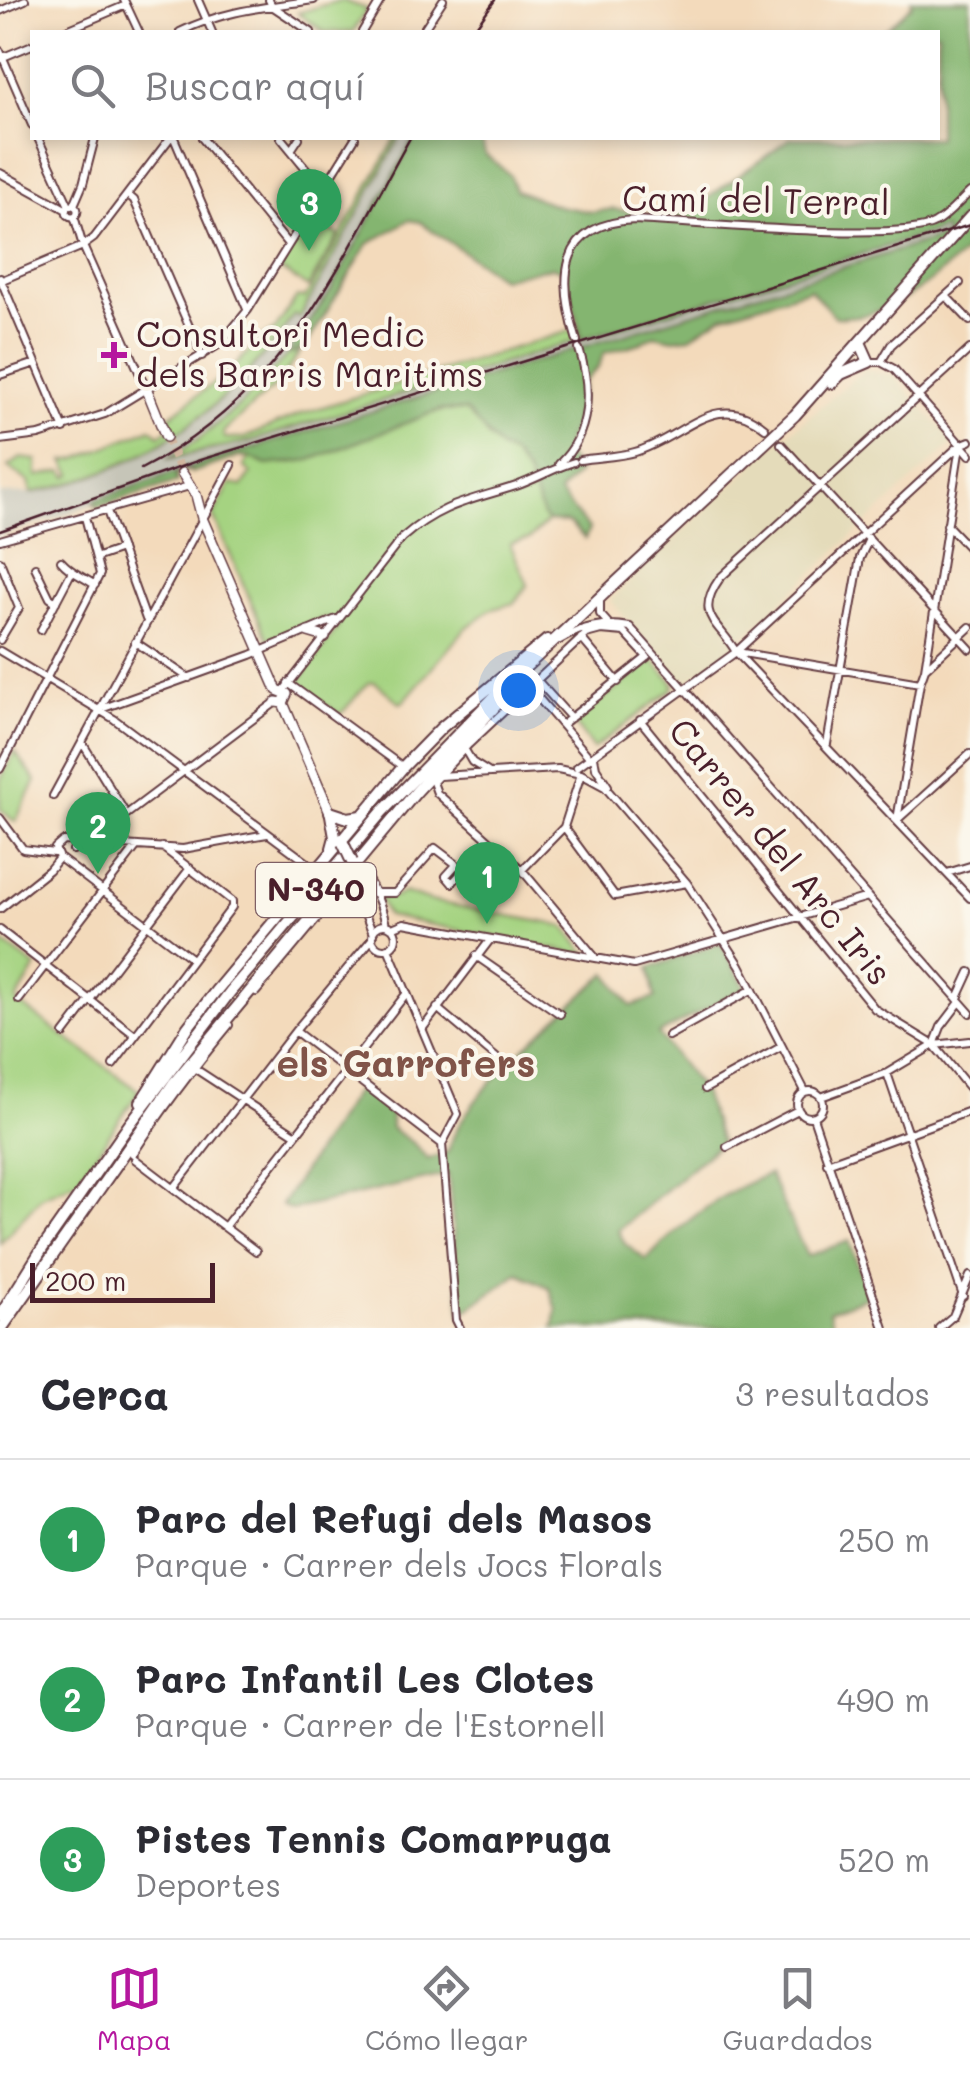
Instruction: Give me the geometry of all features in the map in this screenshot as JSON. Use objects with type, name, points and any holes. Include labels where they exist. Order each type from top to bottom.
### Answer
[{"type":"main road","name":"N-340","points":[[0,1316],[42,1249],[230,992],[382,812],[448,742],[818,391],[970,217]]},
{"type":"main road","points":[[818,391],[841,374],[875,362],[860,342]]},
{"type":"main road","points":[[2,1328],[118,1162],[188,1026],[403,767],[487,689],[550,638],[558,638]]},
{"type":"main road","points":[[118,1162],[134,1156],[133,1129],[337,889],[352,864],[464,745],[521,673]]},
{"type":"main road","points":[[331,814],[361,816]]},
{"type":"main road","points":[[331,814],[352,864]]},
{"type":"main road","points":[[331,814],[335,838],[331,852]]},
{"type":"street","points":[[0,10],[25,0]]},
{"type":"street","points":[[198,0],[211,30]]},
{"type":"street","points":[[184,30],[242,9],[314,0]]},
{"type":"street","points":[[363,30],[382,0]]},
{"type":"street","points":[[423,30],[443,0]]},
{"type":"street","points":[[69,30],[125,3],[137,30]]},
{"type":"street","points":[[271,3],[309,30]]},
{"type":"street","points":[[30,46],[1,56],[30,121]]},
{"type":"street","points":[[39,140],[70,207]]},
{"type":"street","points":[[95,140],[84,184],[69,215],[74,216],[83,246],[166,437]]},
{"type":"street","points":[[64,429],[0,280],[94,238],[168,140]]},
{"type":"street","points":[[170,140],[248,310]]},
{"type":"street","points":[[204,140],[287,243]]},
{"type":"street","points":[[283,140],[322,188]]},
{"type":"street","points":[[292,150],[297,140]]},
{"type":"street","points":[[0,440],[64,429],[105,414],[220,344],[248,310],[354,140]]},
{"type":"street","points":[[0,173],[70,207]]},
{"type":"street","name":"Camí del Terral","points":[[576,456],[590,385],[567,310],[566,267],[580,240],[604,224],[635,220],[892,230],[934,224],[970,192]]},
{"type":"street","points":[[128,195],[134,200],[202,356]]},
{"type":"street","points":[[960,282],[875,362],[894,369],[970,455]]},
{"type":"street","points":[[946,296],[970,321]]},
{"type":"street","points":[[970,349],[715,584],[708,610],[712,623],[736,652],[970,898]]},
{"type":"street","points":[[0,375],[36,363]]},
{"type":"street","points":[[331,814],[273,695],[283,688],[402,538],[426,517],[520,485],[576,456],[634,453],[726,411],[746,414],[765,428]]},
{"type":"street","points":[[578,772],[640,720],[736,652],[851,543],[866,536],[960,445],[970,442]]},
{"type":"street","points":[[781,444],[970,648]]},
{"type":"street","points":[[897,820],[960,445]]},
{"type":"street","points":[[53,796],[202,514],[232,465]]},
{"type":"street","points":[[0,540],[186,486],[202,514],[260,651],[283,688],[403,767]]},
{"type":"street","points":[[107,510],[147,620]]},
{"type":"street","points":[[0,769],[100,574],[85,517]]},
{"type":"street","points":[[946,523],[970,550]]},
{"type":"street","points":[[827,746],[866,536]]},
{"type":"street","points":[[851,543],[860,558]]},
{"type":"street","points":[[98,557],[121,550]]},
{"type":"street","points":[[0,561],[20,608],[0,636]]},
{"type":"street","points":[[62,561],[70,573],[95,585]]},
{"type":"street","points":[[35,567],[50,598],[56,602]]},
{"type":"street","points":[[42,630],[70,573]]},
{"type":"street","points":[[85,577],[100,574]]},
{"type":"street","points":[[600,598],[600,614],[609,623]]},
{"type":"street","points":[[100,710],[260,651],[341,616]]},
{"type":"street","points":[[558,638],[580,628],[609,623],[630,627],[650,655]]},
{"type":"street","points":[[925,669],[970,627]]},
{"type":"street","points":[[489,772],[472,762],[464,745],[581,638],[592,631],[618,630],[627,634],[684,689],[970,1013]]},
{"type":"street","points":[[308,632],[324,636]]},
{"type":"street","points":[[581,638],[618,682]]},
{"type":"street","points":[[135,642],[189,678]]},
{"type":"street","points":[[0,651],[100,710],[316,869]]},
{"type":"street","points":[[736,652],[920,682]]},
{"type":"street","points":[[564,724],[650,655]]},
{"type":"street","points":[[754,671],[761,656]]},
{"type":"street","points":[[536,680],[571,718]]},
{"type":"street","points":[[530,687],[592,757],[608,790],[686,883],[754,989],[805,1091]]},
{"type":"street","points":[[0,909],[64,855],[91,841],[181,770],[279,702]]},
{"type":"street","name":"Carrer del Arc Iris","points":[[640,720],[875,1008],[934,1045],[970,1089]]},
{"type":"street","points":[[82,743],[126,814]]},
{"type":"street","points":[[522,870],[564,828],[582,749]]},
{"type":"street","points":[[897,820],[970,754]]},
{"type":"street","points":[[595,958],[522,870],[437,793],[433,779],[558,770],[578,772],[608,790]]},
{"type":"street","points":[[416,792],[437,793]]},
{"type":"street","points":[[0,818],[23,849],[64,855]]},
{"type":"street","points":[[564,828],[615,896],[686,883]]},
{"type":"street","points":[[192,959],[71,866],[56,844],[91,841],[190,848],[268,834]]},
{"type":"street","points":[[64,855],[68,842]]},
{"type":"street","points":[[19,1000],[138,845]]},
{"type":"street","points":[[113,1065],[232,907],[232,901],[162,848]]},
{"type":"street","points":[[182,862],[190,848]]},
{"type":"street","points":[[373,893],[395,893],[435,848],[456,865]]},
{"type":"street","points":[[352,864],[362,871],[396,938],[388,948]]},
{"type":"street","points":[[352,864],[357,894],[372,936],[379,948],[388,948]]},
{"type":"street","points":[[947,874],[970,866]]},
{"type":"street","points":[[64,1034],[190,868]]},
{"type":"street","points":[[256,1251],[134,1156],[194,1068],[337,889],[357,894]]},
{"type":"street","points":[[174,1188],[378,926],[404,923],[634,965],[868,896]]},
{"type":"street","points":[[0,930],[135,1034]]},
{"type":"street","points":[[422,1029],[490,940]]},
{"type":"street","points":[[388,948],[458,1114],[442,1144],[456,1320],[460,1328]]},
{"type":"street","points":[[476,956],[560,1014]]},
{"type":"street","points":[[934,1045],[970,972]]},
{"type":"street","points":[[668,1036],[754,989]]},
{"type":"street","points":[[225,1226],[406,994]]},
{"type":"street","points":[[438,1008],[506,1066]]},
{"type":"street","points":[[296,1031],[442,1144]]},
{"type":"street","points":[[822,1097],[886,1073],[934,1045],[970,1041]]},
{"type":"street","points":[[704,1089],[781,1046]]},
{"type":"street","points":[[173,1084],[194,1068]]},
{"type":"street","points":[[194,1068],[296,1134]]},
{"type":"street","points":[[886,1073],[963,1296]]},
{"type":"street","points":[[812,1090],[822,1097],[822,1110],[814,1117],[804,1116],[798,1110],[798,1098],[805,1091],[812,1090]]},
{"type":"street","points":[[727,1147],[798,1110]]},
{"type":"street","points":[[827,1163],[970,1111]]},
{"type":"street","points":[[814,1117],[884,1328]]},
{"type":"street","points":[[939,1328],[953,1316],[970,1276]]},
{"type":"shaded area","points":[[399,140],[413,140],[331,290],[288,354],[240,405],[171,458],[244,443],[945,229],[945,236],[187,468],[0,536],[0,494],[31,493],[100,473],[194,421],[231,391],[275,343],[294,314],[300,317]]},
{"type":"shaded area","points":[[864,370],[893,375],[954,442],[725,654],[683,684],[610,600],[774,446]]},
{"type":"green space","points":[[341,0],[367,9],[354,30],[321,30],[298,13]]},
{"type":"green space","points":[[911,0],[970,0],[970,212],[960,221],[970,230],[970,248],[909,296],[874,312],[835,317],[810,289],[722,316],[690,337],[654,335],[641,343],[604,353],[598,368],[584,381],[564,450],[578,473],[559,493],[589,529],[585,539],[569,523],[548,521],[543,516],[527,474],[513,455],[500,449],[466,411],[440,410],[310,460],[267,465],[250,457],[238,457],[191,473],[190,470],[176,474],[177,482],[97,507],[93,501],[187,468],[945,236],[944,229],[582,339],[564,271],[553,267],[501,278],[420,222],[409,220],[368,244],[307,344],[288,354],[331,290],[413,140],[482,140],[485,154],[510,175],[515,190],[558,206],[664,217],[688,212],[788,140],[940,140],[940,30],[885,30],[912,5]]},
{"type":"green space","points":[[395,140],[399,140],[300,317],[294,315],[269,349],[212,407],[147,451],[72,483],[31,493],[29,482],[8,467],[21,458],[37,460],[37,476],[63,471],[68,477],[72,474],[64,461],[151,428],[159,435],[169,429],[166,419],[233,368],[263,336],[274,331],[297,297],[305,298]]},
{"type":"green space","points":[[310,218],[339,235],[308,287],[278,268]]},
{"type":"green space","points":[[579,328],[582,339],[244,443],[167,459],[198,440],[240,405],[288,354],[301,350],[279,383],[226,429],[225,438],[244,438],[303,413]]},
{"type":"green space","points":[[450,410],[466,411],[488,437],[513,455],[527,474],[548,521],[529,539],[510,544],[528,585],[514,603],[490,610],[465,629],[404,701],[400,703],[375,682],[368,683],[340,715],[297,684],[338,627],[325,618],[268,640],[213,516],[230,484],[243,486],[251,474],[244,466],[250,457],[273,463],[297,462],[349,446],[401,423]]},
{"type":"green space","points":[[653,660],[674,683],[673,689],[593,749],[573,721]]},
{"type":"green space","points":[[15,752],[36,781],[15,822],[0,809],[0,780]]},
{"type":"green space","points":[[404,892],[431,901],[564,926],[588,956],[387,916],[378,896],[395,897]]},
{"type":"green space","points":[[0,941],[36,967],[16,1001],[139,1091],[78,1181],[42,1196],[0,1243]]},
{"type":"green space","points":[[720,943],[746,988],[658,1034],[702,1090],[721,1143],[618,1230],[625,1244],[646,1260],[703,1210],[769,1174],[807,1256],[849,1241],[869,1296],[829,1311],[833,1328],[553,1328],[557,1310],[550,1288],[518,1273],[461,1314],[448,1174],[291,1210],[281,1205],[358,1088],[391,1113],[391,1128],[428,1159],[448,1152],[457,1129],[492,1081],[607,973],[631,1006],[655,998],[649,968]]},
{"type":"tunnel","points":[[166,437],[182,473]]},
{"type":"railway","points":[[473,30],[495,0]]},
{"type":"railway","points":[[141,469],[191,439],[233,405],[269,367],[330,282],[409,140]]},
{"type":"railway","points":[[0,531],[200,460],[970,225]]},
{"type":"place","name":"Pistes Tennis Comarruga","points":[[309,251]]},
{"type":"place","name":"Consultori Medic dels Barris Maritims","points":[[114,355]]},
{"type":"place","name":"Parc Infantil Les Clotes","points":[[98,874]]},
{"type":"place","name":"Parc del Refugi dels Masos","points":[[487,924]]},
{"type":"district","name":"els Garrofers","points":[[406,1064]]}]
